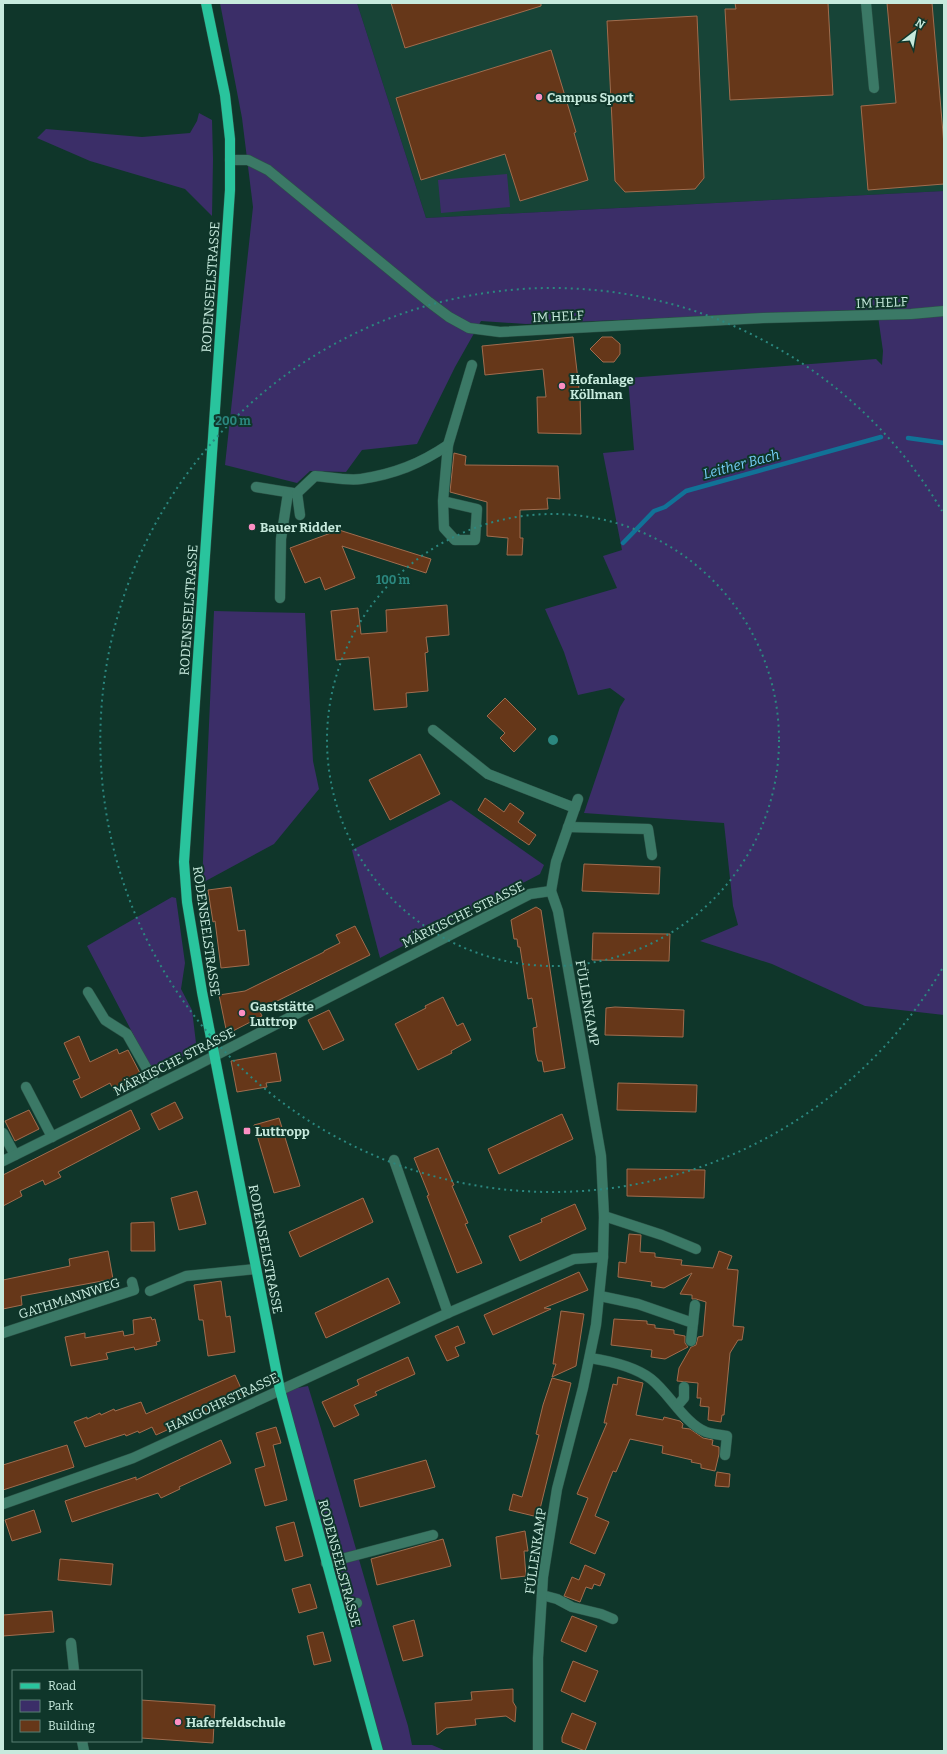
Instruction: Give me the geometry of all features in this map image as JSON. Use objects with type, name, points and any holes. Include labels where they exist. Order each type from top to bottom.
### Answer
[{"type":"main road","name":"RODENSEELSTRASSE","points":[[206,3],[225,95],[230,139],[230,190],[184,862],[187,902],[202,992],[280,1390],[378,1751]]},
{"type":"street","points":[[866,3],[874,88]]},
{"type":"street","name":"IM HELF","points":[[230,160],[248,160],[268,170],[429,302],[449,317],[469,328],[500,332],[755,318],[911,314],[944,311]]},
{"type":"street","points":[[443,501],[477,509],[475,540],[455,540],[444,528],[443,501],[448,445],[472,365]]},
{"type":"street","points":[[280,598],[281,539],[292,493],[314,476],[360,479],[410,468],[448,445]]},
{"type":"street","points":[[256,486],[292,493]]},
{"type":"street","points":[[292,493],[300,515]]},
{"type":"street","name":"FÜLLENKAMP","points":[[433,730],[488,774],[576,803],[556,862],[551,891],[558,911],[601,1156],[604,1216],[603,1257],[600,1296],[590,1358],[557,1489],[542,1595],[538,1658],[538,1751]]},
{"type":"street","points":[[568,827],[648,829],[652,855]]},
{"type":"street","name":"MÄRKISCHE STRASSE","points":[[3,1161],[156,1085],[530,894],[551,891]]},
{"type":"street","points":[[88,992],[105,1020],[127,1034],[156,1085]]},
{"type":"street","points":[[26,1086],[52,1137]]},
{"type":"street","points":[[3,1133],[15,1155]]},
{"type":"street","points":[[394,1160],[448,1313]]},
{"type":"street","points":[[604,1216],[662,1235],[696,1250]]},
{"type":"street","name":"HANGOHRSTRASSE","points":[[3,1504],[133,1458],[448,1313],[574,1259],[603,1257]]},
{"type":"street","points":[[150,1291],[186,1276],[256,1269]]},
{"type":"street","name":"GATHMANNWEG","points":[[3,1333],[134,1290],[132,1282]]},
{"type":"street","points":[[600,1296],[638,1304],[693,1323]]},
{"type":"street","points":[[691,1341],[695,1305]]},
{"type":"street","points":[[590,1358],[627,1367],[649,1378],[690,1421],[706,1432],[727,1436],[725,1455]]},
{"type":"street","points":[[677,1406],[684,1398],[684,1387]]},
{"type":"street","points":[[326,1563],[433,1535]]},
{"type":"street","points":[[542,1595],[557,1599],[572,1607],[601,1614],[613,1619]]},
{"type":"street","points":[[339,1608],[358,1602]]},
{"type":"street","points":[[71,1643],[74,1670]]},
{"type":"shaded area","points":[[357,3],[944,3],[944,191],[426,218]]},
{"type":"green space","points":[[220,3],[357,3],[426,218],[944,191],[944,1015],[865,1006],[772,964],[700,941],[738,925],[733,906],[724,823],[584,813],[620,707],[625,699],[610,688],[578,695],[564,652],[545,609],[617,588],[603,556],[622,550],[603,453],[634,450],[628,378],[876,359],[882,365],[883,351],[877,309],[526,324],[481,321],[455,367],[417,444],[362,450],[346,472],[310,471],[297,483],[225,465],[253,207],[242,118]]},
{"type":"green space","points":[[199,113],[212,120],[212,216],[185,189],[90,161],[37,138],[46,129],[142,137],[190,133],[197,121]]},
{"type":"green space","points":[[507,174],[510,207],[441,213],[438,180]]},
{"type":"green space","points":[[214,611],[305,613],[313,761],[319,789],[274,844],[202,883]]},
{"type":"green space","points":[[451,800],[544,865],[540,874],[380,958],[352,850]]},
{"type":"green space","points":[[172,897],[176,898],[185,963],[181,989],[192,1010],[196,1043],[193,1051],[153,1072],[87,946]]},
{"type":"green space","points":[[308,1386],[408,1726],[412,1745],[432,1745],[446,1751],[381,1751],[282,1391]]},
{"type":"building","points":[[391,3],[541,3],[541,6],[405,48]]},
{"type":"building","points":[[735,3],[828,3],[833,95],[730,100],[725,9],[736,9]]},
{"type":"building","points":[[887,3],[932,3],[944,145],[944,184],[868,190],[861,106],[896,103]]},
{"type":"building","points":[[697,16],[704,178],[695,189],[625,192],[615,181],[607,21]]},
{"type":"building","points":[[551,50],[576,132],[574,133],[588,180],[520,201],[505,154],[421,180],[396,98]]},
{"type":"building","name":"Hofanlage Köllman","points":[[573,337],[580,397],[581,434],[538,433],[537,397],[546,397],[543,369],[485,375],[482,346]]},
{"type":"building","points":[[602,337],[612,337],[620,344],[620,354],[614,362],[603,362],[590,349]]},
{"type":"building","points":[[454,453],[466,456],[465,465],[558,466],[560,499],[547,498],[548,509],[520,510],[520,538],[523,538],[522,555],[507,555],[508,538],[487,536],[487,502],[450,492]]},
{"type":"building","points":[[339,530],[431,559],[426,573],[342,546],[355,578],[325,590],[320,577],[305,583],[290,548]]},
{"type":"building","points":[[447,605],[449,635],[426,637],[428,652],[425,653],[428,691],[406,693],[407,707],[374,710],[369,657],[336,660],[331,611],[358,608],[361,634],[387,632],[386,610]]},
{"type":"building","points":[[505,698],[536,729],[514,752],[500,738],[505,733],[487,716]]},
{"type":"building","points":[[420,754],[440,794],[390,820],[369,780]]},
{"type":"building","points":[[485,798],[504,812],[510,803],[524,813],[518,822],[536,835],[529,845],[478,810]]},
{"type":"building","points":[[584,864],[660,867],[659,894],[582,891]]},
{"type":"building","points":[[231,887],[238,931],[245,930],[249,965],[221,968],[215,921],[213,922],[208,890]]},
{"type":"building","points":[[536,907],[541,910],[565,1068],[544,1072],[542,1061],[538,1061],[536,1054],[533,1028],[537,1027],[532,998],[528,999],[520,947],[518,947],[517,939],[514,939],[511,920]]},
{"type":"building","points":[[355,926],[370,955],[259,1010],[262,1016],[231,1032],[226,1029],[219,995],[245,991],[324,952],[340,943],[336,935]]},
{"type":"building","points":[[593,933],[670,934],[669,961],[592,960]]},
{"type":"building","points":[[443,997],[457,1026],[463,1023],[471,1040],[451,1051],[452,1053],[418,1070],[395,1024],[426,1008],[425,1006]]},
{"type":"building","points":[[615,1007],[684,1010],[683,1037],[605,1035],[606,1008]]},
{"type":"building","points":[[329,1010],[344,1040],[323,1050],[308,1020]]},
{"type":"building","points":[[79,1036],[90,1062],[117,1049],[119,1054],[128,1050],[142,1077],[114,1091],[110,1083],[81,1098],[73,1081],[80,1078],[64,1043]]},
{"type":"building","points":[[276,1053],[281,1081],[266,1083],[267,1087],[237,1092],[231,1061]]},
{"type":"building","points":[[618,1083],[697,1085],[696,1112],[617,1110]]},
{"type":"building","points":[[175,1102],[183,1118],[159,1130],[151,1114]]},
{"type":"building","points":[[29,1110],[39,1129],[15,1141],[5,1121]]},
{"type":"building","points":[[131,1110],[140,1129],[58,1172],[61,1177],[45,1185],[43,1180],[20,1191],[22,1196],[3,1206],[3,1175]]},
{"type":"building","points":[[562,1114],[573,1139],[499,1174],[488,1149]]},
{"type":"building","points":[[279,1118],[300,1186],[274,1193],[254,1125]]},
{"type":"building","points":[[438,1148],[468,1223],[465,1224],[482,1263],[457,1273],[414,1158]]},
{"type":"building","points":[[627,1169],[705,1170],[704,1198],[627,1196]]},
{"type":"building","points":[[197,1191],[206,1224],[179,1230],[171,1198]]},
{"type":"building","points":[[363,1198],[373,1222],[300,1257],[289,1232]]},
{"type":"building","points":[[575,1204],[586,1229],[520,1261],[509,1236],[542,1222],[541,1219]]},
{"type":"building","points":[[154,1222],[155,1251],[131,1251],[131,1223]]},
{"type":"building","points":[[629,1234],[641,1235],[640,1252],[655,1253],[655,1257],[682,1260],[681,1265],[713,1268],[719,1251],[732,1256],[727,1269],[738,1270],[733,1326],[744,1327],[742,1340],[738,1340],[730,1353],[724,1415],[722,1415],[721,1422],[708,1420],[709,1407],[700,1406],[701,1398],[697,1398],[698,1383],[677,1381],[679,1368],[691,1347],[696,1345],[698,1337],[703,1336],[706,1302],[692,1299],[692,1295],[680,1294],[692,1273],[664,1288],[651,1286],[652,1282],[618,1277],[619,1262],[626,1263]]},
{"type":"building","points":[[108,1251],[113,1279],[21,1296],[22,1305],[3,1309],[3,1280],[70,1266],[69,1259]]},
{"type":"building","points":[[579,1272],[588,1290],[544,1308],[551,1309],[493,1335],[484,1315]]},
{"type":"building","points":[[388,1278],[400,1303],[326,1338],[315,1313]]},
{"type":"building","points":[[221,1281],[226,1317],[230,1316],[235,1352],[208,1356],[203,1320],[199,1320],[194,1285]]},
{"type":"building","points":[[561,1311],[584,1314],[576,1366],[552,1377],[556,1364],[553,1364]]},
{"type":"building","points":[[151,1317],[152,1320],[155,1319],[160,1341],[156,1342],[157,1345],[135,1350],[134,1347],[106,1353],[108,1359],[71,1366],[65,1337],[85,1333],[85,1338],[123,1331],[124,1336],[134,1334],[133,1320]]},
{"type":"building","points":[[614,1319],[647,1321],[647,1324],[655,1325],[655,1328],[674,1330],[674,1334],[685,1336],[685,1343],[688,1347],[665,1359],[651,1357],[652,1350],[611,1345]]},
{"type":"building","points":[[458,1326],[465,1343],[455,1347],[459,1356],[447,1361],[435,1336]]},
{"type":"building","points":[[408,1357],[415,1374],[375,1392],[377,1395],[354,1405],[359,1415],[334,1427],[322,1402],[359,1385],[357,1380]]},
{"type":"building","points":[[235,1375],[244,1395],[156,1435],[152,1427],[139,1433],[138,1431],[126,1436],[125,1434],[85,1447],[74,1422],[141,1402],[146,1414]]},
{"type":"building","points":[[618,1377],[643,1383],[636,1415],[663,1420],[664,1417],[680,1421],[683,1424],[682,1428],[690,1429],[703,1438],[713,1440],[712,1445],[719,1447],[719,1454],[715,1471],[701,1468],[701,1464],[691,1462],[692,1460],[662,1453],[663,1446],[630,1439],[616,1472],[613,1471],[595,1516],[609,1522],[595,1554],[570,1543],[588,1498],[577,1494],[607,1423],[604,1423],[613,1384],[617,1385]]},
{"type":"building","points":[[552,1378],[571,1383],[538,1517],[509,1510],[513,1494],[522,1497],[539,1435],[536,1434],[543,1405]]},
{"type":"building","points":[[276,1427],[281,1443],[273,1445],[287,1500],[265,1506],[255,1469],[265,1466],[256,1433]]},
{"type":"building","points":[[221,1440],[231,1463],[179,1487],[180,1489],[161,1498],[158,1493],[72,1522],[65,1501],[136,1477],[136,1480]]},
{"type":"building","points":[[67,1445],[74,1467],[3,1490],[3,1465]]},
{"type":"building","points":[[426,1460],[435,1487],[360,1507],[354,1480]]},
{"type":"building","points":[[717,1472],[730,1474],[729,1487],[715,1486]]},
{"type":"building","points":[[34,1510],[41,1532],[12,1541],[5,1520]]},
{"type":"building","points":[[294,1522],[303,1556],[285,1561],[276,1527]]},
{"type":"building","points":[[525,1531],[528,1551],[524,1551],[526,1576],[501,1579],[496,1537]]},
{"type":"building","points":[[443,1539],[451,1566],[377,1585],[371,1559]]},
{"type":"building","points":[[60,1559],[113,1564],[111,1585],[58,1580]]},
{"type":"building","points":[[585,1565],[605,1574],[600,1586],[594,1584],[592,1589],[586,1587],[580,1602],[564,1596],[572,1577],[579,1580]]},
{"type":"building","points":[[310,1584],[317,1608],[299,1613],[292,1589]]},
{"type":"building","points":[[52,1611],[54,1632],[3,1636],[3,1615]]},
{"type":"building","points":[[572,1616],[597,1626],[586,1652],[561,1641]]},
{"type":"building","points":[[414,1620],[423,1656],[403,1661],[393,1626]]},
{"type":"building","points":[[323,1632],[331,1661],[314,1665],[307,1636]]},
{"type":"building","points":[[573,1661],[598,1671],[585,1702],[561,1691]]},
{"type":"building","points":[[513,1689],[513,1702],[516,1707],[515,1722],[506,1716],[475,1719],[476,1725],[446,1728],[437,1735],[435,1703],[472,1700],[471,1692]]},
{"type":"building","name":"Haferfeldschule","points":[[142,1700],[215,1705],[213,1743],[142,1738]]},
{"type":"building","points":[[572,1713],[596,1723],[585,1751],[562,1742],[562,1737]]},
{"type":"waterway","name":"Leither Bach","points":[[623,543],[654,511],[665,507],[686,491],[881,437]]},
{"type":"waterway","name":"Leither Bach","points":[[908,438],[944,443]]},
{"type":"place","name":"Campus Sport","points":[[539,97]]},
{"type":"place","name":"Hofanlage Köllman","points":[[562,386]]},
{"type":"place","name":"Bauer Ridder","points":[[252,527]]},
{"type":"place","name":"Gaststätte Luttrop","points":[[242,1013]]},
{"type":"place","name":"Luttropp","points":[[247,1131]]},
{"type":"place","name":"Haferfeldschule","points":[[178,1722]]}]
